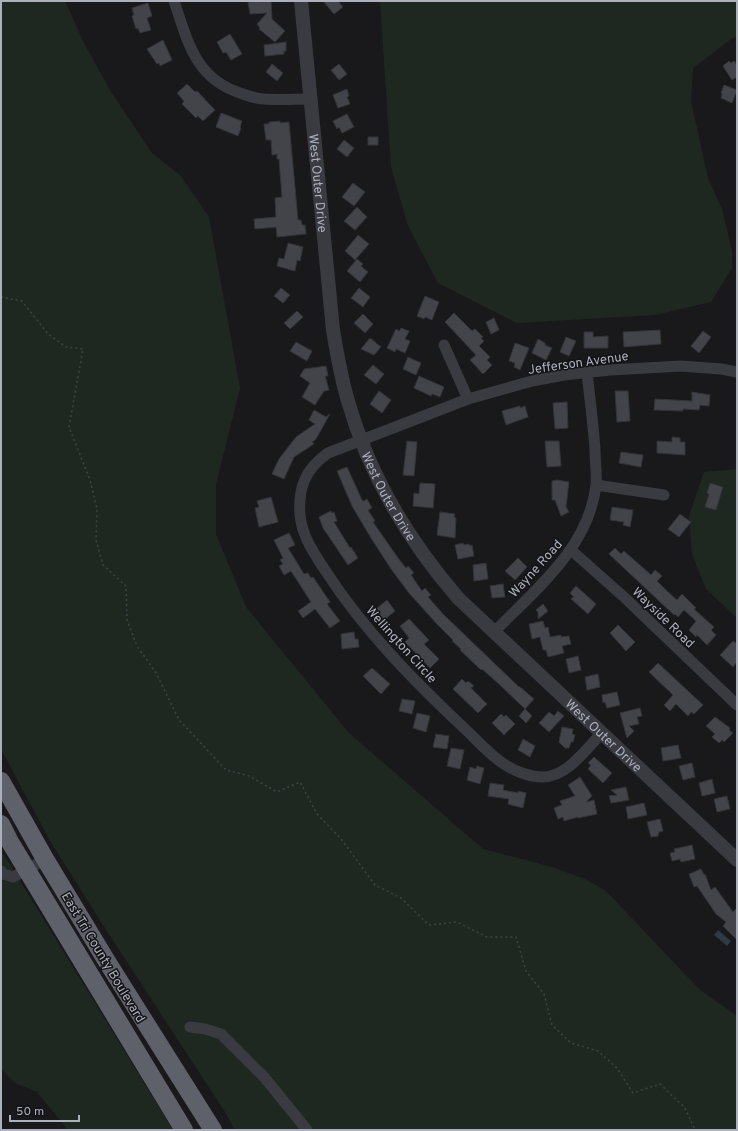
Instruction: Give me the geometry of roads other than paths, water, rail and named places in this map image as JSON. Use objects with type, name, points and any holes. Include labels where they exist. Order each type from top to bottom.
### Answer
[{"type":"highway","name":"East Tri County Boulevard","points":[[1,781],[45,859],[144,1022],[213,1130]]},
{"type":"highway","name":"East Tri County Boulevard","points":[[1,824],[10,842],[184,1130]]},
{"type":"street","points":[[174,1],[189,46],[198,63],[206,73],[228,89],[247,96],[264,99],[310,99]]},
{"type":"street","name":"West Outer Drive","points":[[301,1],[333,330],[348,401],[361,440],[381,487],[415,544],[458,598],[737,860]]},
{"type":"street","points":[[444,345],[468,399]]},
{"type":"street","name":"Jefferson Avenue","points":[[361,440],[468,399],[532,381],[564,375],[632,368],[681,366],[721,368],[737,372]]},
{"type":"street","name":"Wayne Road","points":[[494,632],[550,575],[571,550],[580,534],[590,509],[596,485],[594,440],[587,373]]},
{"type":"street","name":"Wellington Circle","points":[[361,440],[328,453],[313,466],[308,473],[300,493],[300,517],[307,540],[315,555],[337,588],[382,645],[440,706],[500,762],[520,772],[544,777],[558,774],[568,768],[602,733]]},
{"type":"street","points":[[596,485],[664,495]]},
{"type":"street","name":"Wayside Road","points":[[571,550],[624,597],[737,705]]},
{"type":"street","points":[[1,872],[14,877],[45,859]]},
{"type":"street","points":[[190,1027],[205,1029],[221,1034],[265,1078],[306,1130]]}]
